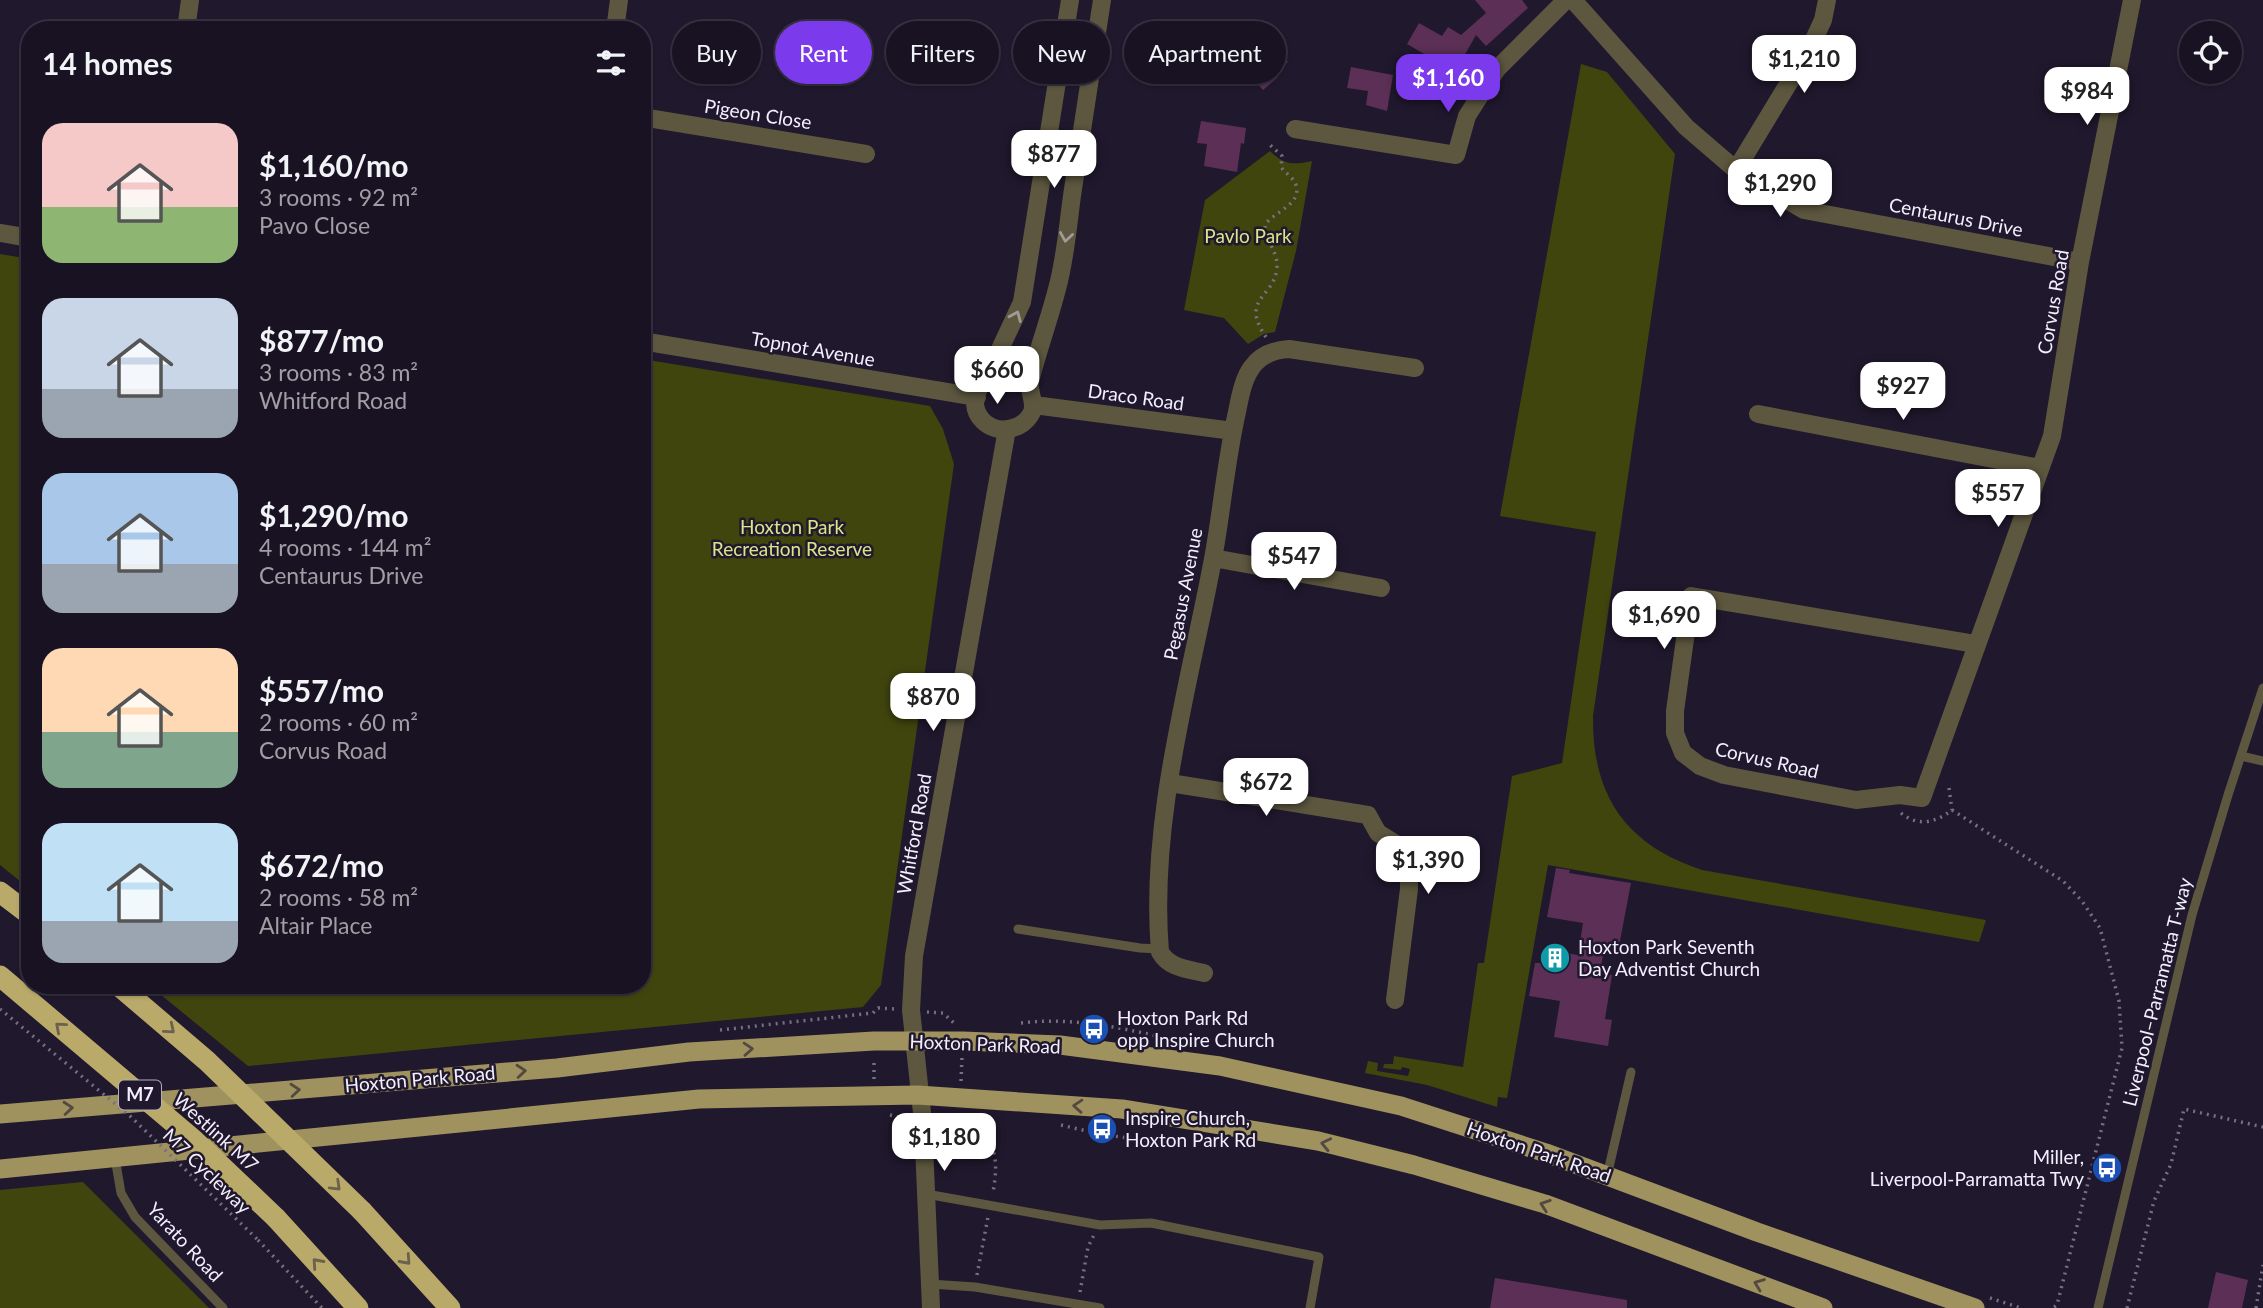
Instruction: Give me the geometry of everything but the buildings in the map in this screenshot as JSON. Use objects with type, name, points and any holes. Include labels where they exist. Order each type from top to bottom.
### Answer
[{"type":"highway","points":[[0,892],[21,908]]},
{"type":"highway","name":"Westlink M7","points":[[0,976],[21,994]]},
{"type":"highway","name":"Westlink M7","points":[[21,994],[194,1140],[276,1218],[358,1308]]},
{"type":"highway","points":[[129,994],[207,1061],[362,1211],[450,1308]]},
{"type":"main road","name":"Hoxton Park Road","points":[[0,1114],[557,1068],[690,1052],[874,1041],[1060,1045],[1129,1053],[1278,1077],[1401,1106],[1546,1153],[1975,1308]]},
{"type":"main road","points":[[0,1169],[699,1099],[918,1095],[965,1106],[1122,1109],[1318,1141],[1545,1204],[1823,1308]]},
{"type":"street","points":[[187,21],[190,0]]},
{"type":"street","points":[[616,21],[619,0]]},
{"type":"street","points":[[1070,0],[1022,302],[987,377],[977,389],[976,407],[982,420],[997,429],[1013,429],[1025,422],[1034,405],[1029,385],[1060,279],[1102,0]]},
{"type":"street","points":[[1295,129],[1456,155],[1467,116],[1497,69],[1566,0]]},
{"type":"street","name":"Centaurus Drive","points":[[1573,0],[1686,127],[1736,170],[1804,210],[2080,262]]},
{"type":"street","points":[[1736,170],[1810,48],[1823,20],[1827,0]]},
{"type":"street","name":"Corvus Road","points":[[1976,644],[1691,596],[1675,711],[1675,733],[1683,753],[1700,766],[1724,775],[1857,800],[1900,795],[1922,798],[2052,436],[2080,262],[2132,0]]},
{"type":"street","name":"Pigeon Close","points":[[651,118],[866,154]]},
{"type":"street","points":[[0,233],[21,236]]},
{"type":"street","name":"Topnot Avenue","points":[[651,343],[976,397]]},
{"type":"street","name":"Pegasus Avenue","points":[[1160,949],[1159,877],[1170,783],[1191,660],[1213,558],[1233,431],[1245,381],[1262,356],[1274,350],[1306,350],[1415,368]]},
{"type":"street","points":[[987,377],[1003,372],[1015,374],[1029,385]]},
{"type":"street","name":"Draco Road","points":[[1034,405],[1233,431]]},
{"type":"street","points":[[1758,414],[2040,468]]},
{"type":"street","name":"Whitford Road","points":[[931,1308],[923,1122],[911,1010],[914,956],[1007,429]]},
{"type":"street","points":[[1213,558],[1381,588]]},
{"type":"street","points":[[1170,783],[1368,815],[1378,833],[1399,846],[1409,860],[1409,889],[1395,1000]]},
{"type":"street","points":[[1160,949],[1166,961],[1203,973]]},
{"type":"lane","name":"Liverpool–Parramatta T-way","points":[[2098,1308],[2192,915],[2263,688]]},
{"type":"lane","points":[[2241,756],[2263,761]]},
{"type":"lane","points":[[1018,929],[1160,949]]},
{"type":"lane","points":[[1606,1176],[1630,1072]]},
{"type":"lane","name":"Yarato Road","points":[[115,1158],[121,1193],[135,1217],[223,1308]]},
{"type":"lane","points":[[926,1194],[1100,1225],[1151,1223],[1319,1257],[1310,1308]]},
{"type":"lane","points":[[930,1284],[975,1287],[1100,1308]]},
{"type":"path","points":[[1260,341],[1266,336],[1256,323],[1256,308],[1277,269],[1275,256],[1266,238],[1265,225],[1293,201],[1297,191],[1294,181],[1281,166],[1282,156],[1269,144]]},
{"type":"path","points":[[1949,788],[1952,810],[2063,881],[2082,901],[2100,928],[2119,1001],[2122,1048],[2068,1265],[2057,1305],[2053,1308]]},
{"type":"path","name":"M7 Cycleway","points":[[0,1009],[130,1116],[258,1240],[322,1308]]},
{"type":"path","points":[[952,1128],[958,1122],[965,1106],[963,1041]]},
{"type":"path","points":[[958,1122],[965,1106]]},
{"type":"path","points":[[2127,1308],[2154,1201],[2171,1164],[2184,1109],[2263,1127]]},
{"type":"path","points":[[1058,1124],[1111,1137],[1164,1143],[1202,1141]]},
{"type":"path","points":[[1078,1305],[1088,1247],[1100,1225]]},
{"type":"path","points":[[2256,1308],[2263,1265]]},
{"type":"green space","points":[[1581,64],[1607,72],[1675,154],[1593,716],[1594,745],[1607,793],[1619,814],[1653,847],[1702,870],[1986,920],[1979,942],[1548,865],[1507,1098],[1498,1097],[1497,1107],[1427,1085],[1365,1073],[1368,1061],[1378,1063],[1377,1071],[1408,1076],[1410,1069],[1383,1068],[1384,1064],[1393,1064],[1394,1056],[1463,1067],[1478,963],[1484,963],[1512,776],[1562,763],[1596,532],[1500,516]]},
{"type":"green space","name":"Pavlo Park","points":[[1270,151],[1289,163],[1312,161],[1296,251],[1275,332],[1264,334],[1248,344],[1224,318],[1184,310],[1205,200]]},
{"type":"green space","points":[[0,254],[21,258],[21,882],[0,865]]},
{"type":"green space","name":"Hoxton Park Recreation Reserve","points":[[651,360],[930,406],[943,429],[954,464],[881,985],[863,1007],[248,1066],[160,994],[651,994]]},
{"type":"green space","points":[[83,1182],[209,1308],[0,1308],[0,1190]]},
{"type":"place","name":"Hoxton Park Seventh Day Adventist Church","points":[[1555,958]]},
{"type":"place","name":"Hoxton Park Rd opp Inspire Church","points":[[1094,1029]]},
{"type":"place","name":"Inspire Church, Hoxton Park Rd","points":[[1102,1129]]},
{"type":"place","name":"Miller, Liverpool-Parramatta Twy","points":[[2107,1168]]}]
